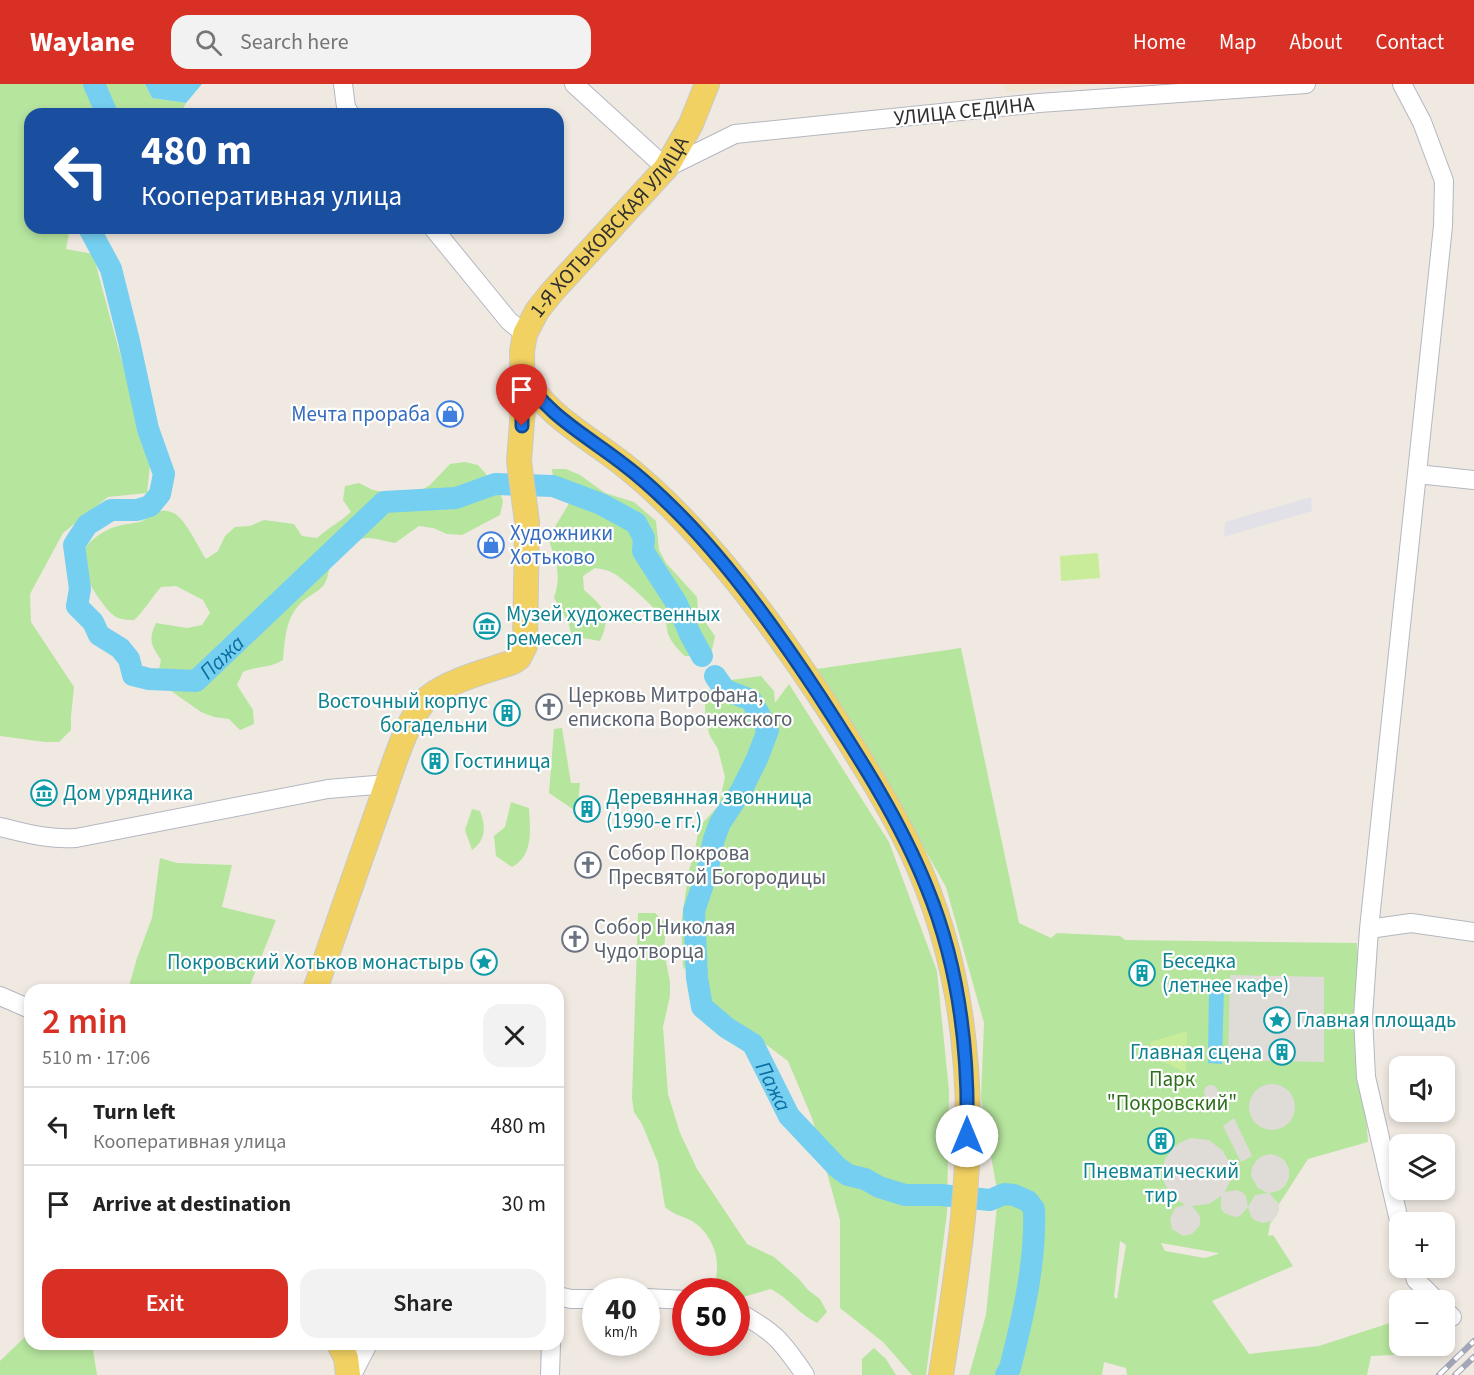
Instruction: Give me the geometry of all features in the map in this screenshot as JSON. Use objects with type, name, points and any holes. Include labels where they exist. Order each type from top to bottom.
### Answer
[{"type":"main road","name":"1-Я ХОТЬКОВСКАЯ УЛИЦА","points":[[317,984],[387,784],[418,709],[429,697],[448,686],[513,662],[523,652],[526,636],[526,516],[519,461],[523,409],[522,351],[525,334],[537,311],[552,292],[666,168],[691,124],[707,84]]},
{"type":"main road","points":[[522,372],[533,390],[561,417],[653,489],[680,516],[771,624],[858,755],[905,839],[928,890],[953,976],[967,1069],[966,1175],[963,1214],[941,1375]]},
{"type":"main road","points":[[519,461],[528,441],[541,424],[554,417],[561,417]]},
{"type":"main road","points":[[342,1350],[350,1375]]},
{"type":"street","points":[[343,84],[347,108]]},
{"type":"street","points":[[574,84],[666,168]]},
{"type":"street","name":"УЛИЦА СЕДИНА","points":[[666,168],[735,134],[1039,103],[1305,84]]},
{"type":"street","points":[[1397,1212],[1365,1077],[1363,1017],[1369,929],[1443,226],[1444,181],[1422,122],[1402,84]]},
{"type":"street","points":[[438,234],[509,321],[525,334]]},
{"type":"street","points":[[1417,474],[1474,480]]},
{"type":"street","points":[[0,827],[45,838],[76,838],[328,789],[387,784]]},
{"type":"street","points":[[1369,929],[1411,923],[1474,932]]},
{"type":"street","points":[[0,996],[24,1006]]},
{"type":"street","points":[[1415,1278],[1426,1290]]},
{"type":"street","points":[[564,1297],[582,1299]]},
{"type":"street","points":[[750,1318],[777,1336],[806,1375]]},
{"type":"street","points":[[350,1375],[365,1350]]},
{"type":"street","points":[[550,1375],[551,1350]]},
{"type":"shaded area","points":[[1005,84],[1103,84],[1006,92]]},
{"type":"shaded area","points":[[1311,497],[1312,511],[1224,537],[1225,522]]},
{"type":"shaded area","name":"Главная площадь","points":[[1230,975],[1324,977],[1324,1062],[1228,1060]]},
{"type":"shaded area","points":[[1272,1084],[1288,1091],[1295,1107],[1288,1123],[1272,1130],[1256,1123],[1249,1107],[1256,1091]]},
{"type":"shaded area","points":[[1208,1085],[1214,1085],[1218,1092],[1214,1099],[1208,1099],[1204,1095],[1204,1089]]},
{"type":"shaded area","points":[[1234,1118],[1252,1156],[1241,1162],[1223,1126]]},
{"type":"shaded area","points":[[1191,1138],[1209,1140],[1223,1151],[1231,1171],[1225,1192],[1236,1190],[1242,1192],[1246,1196],[1248,1207],[1240,1216],[1235,1217],[1224,1213],[1221,1208],[1221,1196],[1209,1204],[1192,1206],[1200,1216],[1200,1225],[1192,1234],[1183,1236],[1172,1229],[1170,1219],[1175,1208],[1185,1205],[1169,1192],[1164,1182],[1163,1168],[1165,1159],[1173,1148]]},
{"type":"shaded area","points":[[1270,1154],[1285,1161],[1289,1169],[1289,1178],[1285,1186],[1269,1193],[1279,1204],[1278,1213],[1270,1224],[1271,1221],[1263,1223],[1254,1220],[1248,1207],[1255,1195],[1268,1193],[1258,1188],[1251,1176],[1256,1161]]},
{"type":"green space","points":[[0,84],[145,84],[152,98],[186,103],[183,108],[24,108],[24,234],[69,234],[66,249],[93,254],[150,465],[147,493],[108,497],[63,533],[30,594],[31,622],[74,687],[71,730],[59,742],[0,736]]},
{"type":"green space","points":[[465,462],[478,465],[498,488],[503,501],[500,515],[462,535],[447,534],[433,528],[419,526],[395,543],[363,538],[341,548],[331,561],[324,584],[302,602],[291,616],[283,660],[273,665],[243,672],[237,685],[253,710],[254,724],[240,730],[229,719],[201,712],[164,686],[158,674],[161,660],[151,638],[156,623],[187,628],[202,625],[210,613],[203,600],[176,586],[161,587],[134,620],[118,618],[100,600],[83,568],[84,550],[93,539],[112,528],[142,521],[155,511],[169,511],[176,514],[206,559],[218,551],[225,536],[235,527],[250,526],[264,520],[294,524],[302,536],[317,538],[351,512],[343,500],[345,486],[359,483],[373,490],[404,496],[430,485],[450,464]]},
{"type":"green space","points":[[552,469],[566,469],[580,475],[605,493],[634,502],[656,521],[659,550],[666,563],[697,597],[698,612],[715,636],[712,650],[699,656],[685,656],[671,640],[665,621],[649,603],[618,576],[595,568],[583,576],[584,590],[604,612],[604,632],[600,641],[572,636],[568,622],[554,598],[558,572],[550,542],[555,527],[569,503],[553,478]]},
{"type":"green space","points":[[1098,553],[1100,578],[1061,581],[1060,556]]},
{"type":"green space","name":"Парк \"Покровский\"","points":[[961,648],[1019,923],[1051,938],[1057,933],[1120,936],[1125,940],[1357,943],[1368,1142],[1308,1159],[1279,1204],[1278,1213],[1270,1224],[1268,1236],[1273,1235],[1293,1266],[1212,1301],[1249,1354],[1319,1346],[1389,1323],[1389,1355],[1371,1356],[1367,1375],[1127,1375],[1126,1368],[1104,1362],[1102,1375],[969,1375],[986,1315],[998,1196],[981,1098],[984,1023],[946,887],[902,809],[817,669]],"holes":[[[1120,1241],[1126,1245],[1117,1299],[1114,1297]],[[1161,1243],[1218,1253],[1205,1258],[1165,1251]]]},
{"type":"green space","points":[[761,676],[774,691],[775,703],[789,684],[889,842],[937,971],[949,1091],[947,1213],[926,1375],[912,1375],[883,1342],[840,1308],[840,1220],[812,1118],[788,1061],[708,1001],[708,976],[694,977],[683,967],[681,924],[689,870],[699,827],[719,805],[725,777],[718,749],[710,736],[706,723],[704,693],[731,680]]},
{"type":"green space","points":[[562,728],[571,783],[580,783],[577,812],[549,793],[554,729]]},
{"type":"green space","points":[[511,802],[529,808],[530,825],[529,841],[524,856],[512,867],[496,856],[494,836],[505,827]]},
{"type":"green space","points":[[472,809],[480,811],[484,832],[480,842],[472,850],[465,830]]},
{"type":"green space","points":[[160,858],[177,863],[232,865],[222,907],[276,920],[250,984],[130,984],[152,918]]},
{"type":"green space","points":[[638,913],[655,913],[666,923],[664,952],[670,982],[670,996],[663,1027],[668,1094],[680,1133],[697,1169],[747,1244],[774,1257],[820,1299],[827,1312],[817,1323],[771,1289],[750,1295],[750,1278],[716,1278],[717,1261],[706,1234],[690,1220],[665,1207],[658,1163],[642,1124],[634,1112],[632,1098]]},
{"type":"green space","points":[[1187,1031],[1186,1073],[1153,1056],[1150,1042]]},
{"type":"green space","points":[[24,1338],[24,1350],[93,1350],[97,1375],[0,1375],[0,1361]]},
{"type":"green space","points":[[874,1348],[886,1359],[896,1375],[862,1375],[862,1359]]},
{"type":"water","points":[[145,84],[202,84],[186,103],[152,98]]},
{"type":"water","points":[[1209,986],[1224,987],[1222,1064],[1208,1063]]},
{"type":"waterway","name":"Пажа","points":[[94,84],[104,108]]},
{"type":"waterway","name":"Пажа","points":[[92,234],[111,269],[148,429],[164,474],[160,494],[150,506],[137,510],[111,510],[87,525],[74,545],[80,589],[77,606],[93,622],[99,635],[120,648],[129,659],[133,675],[149,679],[196,681],[384,502],[456,498],[495,484],[553,486],[601,504],[636,523],[644,538],[643,551],[677,604],[702,656]]},
{"type":"waterway","name":"Пажа","points":[[715,676],[725,690],[751,700],[768,730],[741,791],[720,823],[694,911],[697,978],[702,1007],[727,1028],[753,1044],[789,1116],[837,1167],[848,1175],[865,1179],[879,1187],[905,1195],[941,1195],[990,1200],[1004,1194],[1014,1195],[1028,1201],[1034,1209],[1031,1269],[1020,1329],[1006,1375]]},
{"type":"railway","points":[[1439,1375],[1474,1341]]},
{"type":"railway","points":[[1455,1375],[1474,1357]]},
{"type":"place","name":"Мечта прораба","points":[[450,414]]},
{"type":"place","name":"Художники Хотьково","points":[[491,545]]},
{"type":"place","name":"Музей художественных ремесел","points":[[487,626]]},
{"type":"place","name":"Церковь Митрофана, епископа Воронежского","points":[[549,707]]},
{"type":"place","name":"Восточный корпус богадельни","points":[[507,713]]},
{"type":"place","name":"Гостиница","points":[[435,761]]},
{"type":"place","name":"Дом урядника","points":[[44,793]]},
{"type":"place","name":"Деревянная звонница (1990-е гг.)","points":[[587,809]]},
{"type":"place","name":"Собор Покрова Пресвятой Богородицы","points":[[588,865]]},
{"type":"place","name":"Собор Николая Чудотворца","points":[[575,939]]},
{"type":"place","name":"Покровский Хотьков монастырь","points":[[484,962]]},
{"type":"place","name":"Беседка (летнее кафе)","points":[[1142,973]]},
{"type":"place","name":"Главная площадь","points":[[1277,1020]]},
{"type":"place","name":"Главная сцена","points":[[1282,1052]]},
{"type":"place","name":"Пневматический тир","points":[[1161,1141]]},
{"type":"route","points":[[522,426],[522,372],[533,390],[550,408],[653,489],[706,544],[803,669],[858,755],[910,848],[928,890],[942,932],[961,1020],[967,1069],[967,1136]]}]
